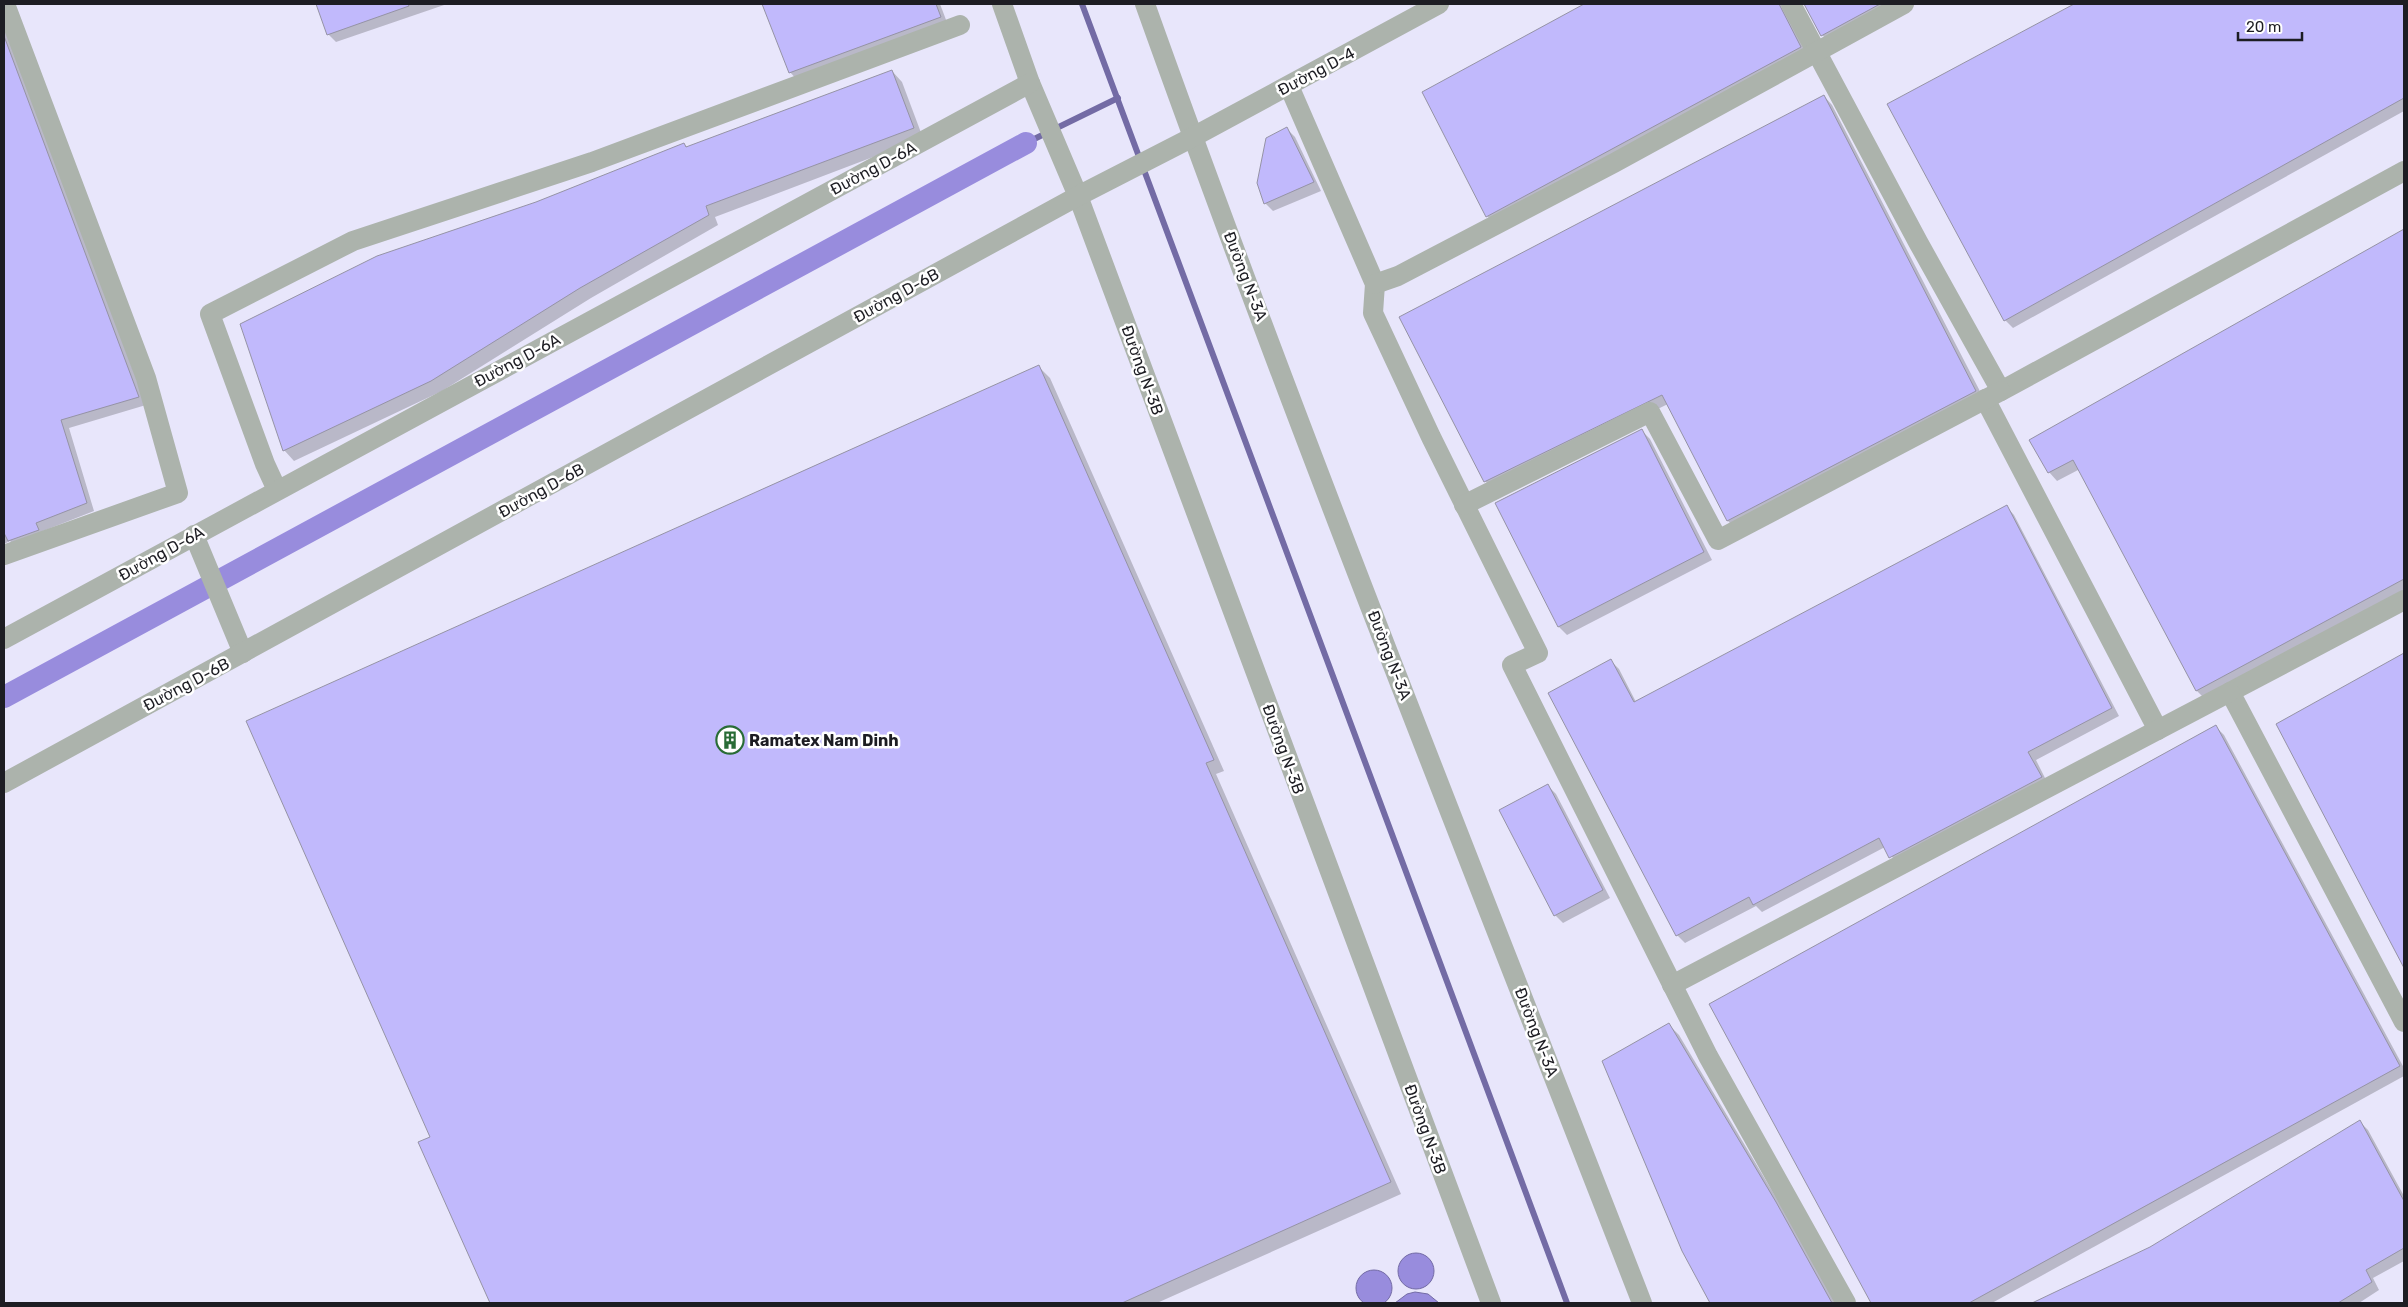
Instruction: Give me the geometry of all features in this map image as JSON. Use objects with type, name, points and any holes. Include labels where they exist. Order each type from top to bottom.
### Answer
[{"type":"street","points":[[4,555],[178,493],[146,378],[5,4]]},
{"type":"street","points":[[1002,4],[1030,83]]},
{"type":"street","name":"Đường N-3A","points":[[1145,4],[1193,138],[1346,540],[1642,1303]]},
{"type":"street","name":"Đường D-4","points":[[1120,174],[1193,138],[1439,4]]},
{"type":"street","points":[[1791,4],[1918,242],[2158,730]]},
{"type":"street","points":[[1375,284],[1398,276],[1451,248],[1904,4]]},
{"type":"street","points":[[276,490],[210,314],[251,295],[353,241],[592,162],[960,25]]},
{"type":"street","name":"Đường N-3B","points":[[1030,83],[1078,196],[1490,1303]]},
{"type":"street","name":"Đường D-6A","points":[[4,639],[1030,83]]},
{"type":"street","points":[[1289,86],[1375,284],[1373,313],[1464,505],[1538,653],[1512,665],[1708,1056],[1846,1303]]},
{"type":"street","points":[[1464,505],[1650,412],[1718,540],[1993,395],[2404,171]]},
{"type":"street","name":"Đường D-6B","points":[[4,783],[1120,174]]},
{"type":"street","points":[[194,535],[243,653]]},
{"type":"street","points":[[1672,985],[2404,600]]},
{"type":"street","points":[[2230,692],[2404,1022]]},
{"type":"shaded area","points":[[4,4],[2404,4],[2404,1303],[4,1303]]},
{"type":"shaded area","points":[[1416,1253],[1423,1254],[1429,1258],[1433,1264],[1433,1278],[1429,1284],[1423,1288],[1416,1289],[1409,1288],[1403,1284],[1399,1278],[1398,1271],[1399,1264],[1403,1258],[1409,1254]]},
{"type":"shaded area","points":[[1374,1270],[1386,1276],[1392,1288],[1386,1300],[1374,1306],[1362,1300],[1356,1288],[1362,1276]]},
{"type":"shaded area","points":[[1415,1292],[1428,1294],[1439,1303],[1395,1303],[1407,1294]]},
{"type":"building","points":[[316,4],[408,4],[409,6],[327,35]]},
{"type":"building","points":[[762,4],[936,4],[941,17],[789,73]]},
{"type":"building","points":[[1584,4],[1779,4],[1801,47],[1486,217],[1422,92]]},
{"type":"building","points":[[1804,4],[1880,4],[1821,36]]},
{"type":"building","points":[[2074,4],[2404,4],[2404,98],[2004,321],[1887,104]]},
{"type":"building","points":[[4,36],[139,397],[61,420],[87,503],[36,523],[39,530],[8,541],[4,533]]},
{"type":"building","points":[[892,70],[914,128],[706,206],[709,215],[580,288],[431,381],[283,451],[240,324],[377,256],[536,202],[684,143],[686,147]]},
{"type":"building","points":[[1824,95],[1976,391],[1727,521],[1662,395],[1484,482],[1399,317]]},
{"type":"building","points":[[1287,127],[1314,182],[1264,204],[1257,183],[1266,138]]},
{"type":"building","points":[[2404,229],[2404,579],[2196,691],[2073,460],[2048,473],[2029,440]]},
{"type":"building","points":[[1039,365],[1214,760],[1206,763],[1391,1182],[1122,1303],[490,1303],[418,1142],[430,1137],[246,721]]},
{"type":"building","points":[[1642,429],[1704,552],[1558,627],[1495,503]]},
{"type":"building","points":[[2007,505],[2112,708],[2028,752],[2042,777],[1889,858],[1879,838],[1753,905],[1749,897],[1676,936],[1548,693],[1611,659],[1634,702]]},
{"type":"building","points":[[2404,653],[2404,968],[2276,724]]},
{"type":"building","points":[[2216,725],[2400,1066],[1969,1303],[1871,1303],[1709,1004]]},
{"type":"building","points":[[1548,784],[1603,890],[1554,916],[1499,810]]},
{"type":"building","points":[[1669,1023],[1776,1202],[1832,1303],[1710,1303],[1682,1251],[1602,1061]]},
{"type":"building","points":[[2360,1120],[2404,1201],[2404,1248],[2366,1270],[2372,1282],[2338,1303],[2032,1303],[2150,1247]]},
{"type":"waterway","points":[[1082,4],[1567,1303]]},
{"type":"waterway","points":[[1026,143],[1118,98]]},
{"type":"waterway","points":[[4,697],[1026,143]]},
{"type":"place","name":"Ramatex Nam Dinh","points":[[730,740]]}]
